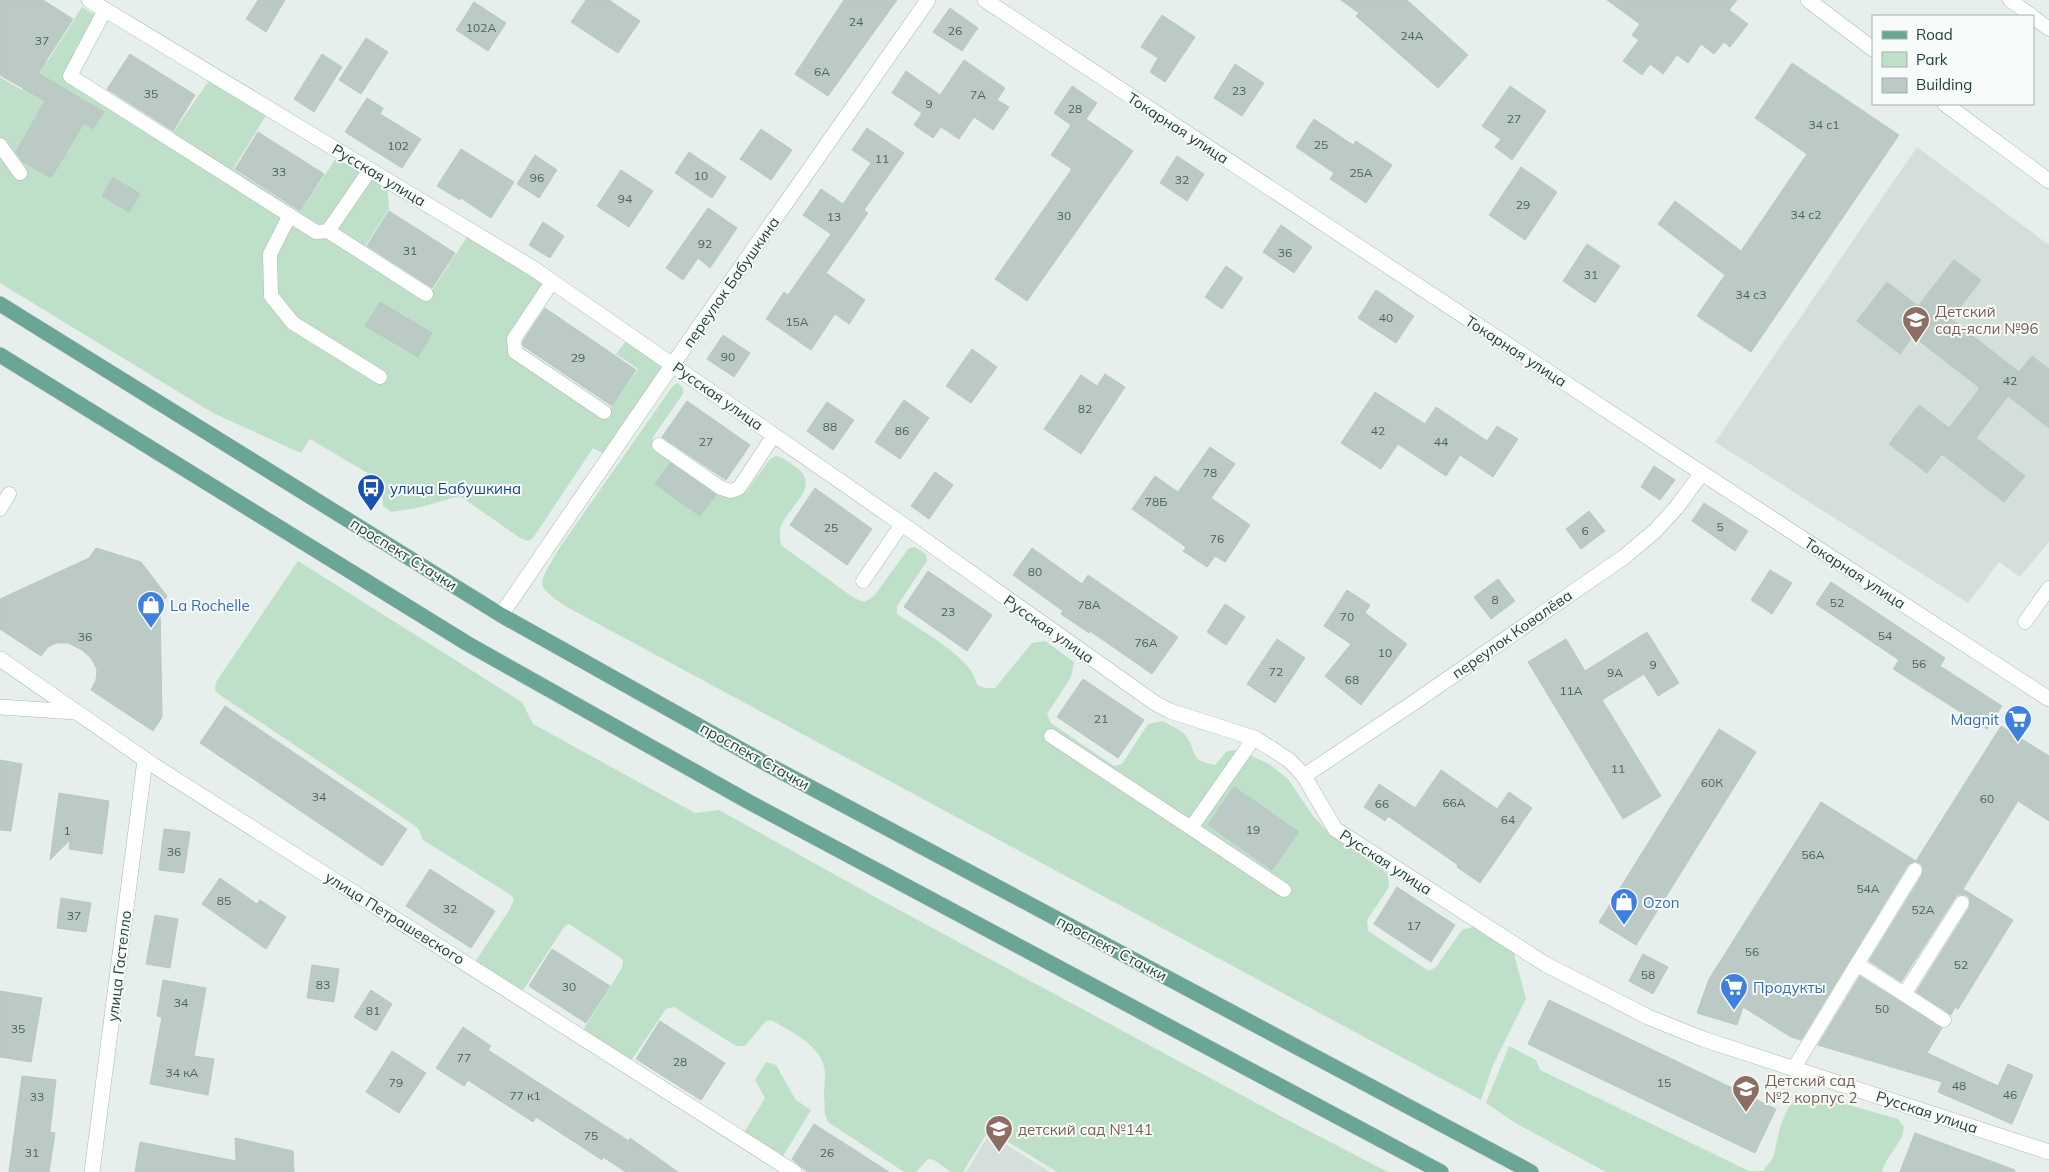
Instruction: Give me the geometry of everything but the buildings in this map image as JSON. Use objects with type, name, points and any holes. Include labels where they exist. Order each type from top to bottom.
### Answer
[{"type":"main road","name":"проспект Стачки","points":[[0,304],[501,615],[765,763],[1531,1172]]},
{"type":"main road","points":[[0,355],[468,644],[749,802],[1441,1172]]},
{"type":"street","name":"Русская улица","points":[[90,0],[552,282],[673,364],[1155,703],[1170,711],[1254,738],[1290,761],[1304,776],[1335,829],[1545,964],[1648,1017],[1703,1039],[2049,1152]]},
{"type":"street","name":"переулок Бабушкина","points":[[501,615],[673,364],[928,0]]},
{"type":"street","name":"Токарная улица","points":[[986,0],[1702,473],[2049,699]]},
{"type":"street","points":[[1808,0],[1872,48]]},
{"type":"street","points":[[1946,105],[2049,181]]},
{"type":"street","name":"переулок Ковалёва","points":[[1304,776],[1624,557],[1655,531],[1676,508],[1702,473]]},
{"type":"street","name":"улица Петрашевского","points":[[0,659],[146,760],[794,1172]]},
{"type":"street","points":[[0,707],[77,712]]},
{"type":"street","name":"улица Гастелло","points":[[92,1172],[146,760]]},
{"type":"lane","points":[[2010,0],[2029,15]]},
{"type":"lane","points":[[106,10],[70,76],[316,232],[328,231],[426,294]]},
{"type":"lane","points":[[2034,18],[2049,29]]},
{"type":"lane","points":[[0,145],[20,173]]},
{"type":"lane","points":[[328,231],[370,170]]},
{"type":"lane","points":[[290,215],[270,254],[271,296],[294,323],[380,377]]},
{"type":"lane","points":[[552,282],[514,339],[515,352],[604,412]]},
{"type":"lane","points":[[659,445],[721,488],[731,491],[739,488],[774,435]]},
{"type":"lane","points":[[0,509],[9,494]]},
{"type":"lane","points":[[863,581],[902,524]]},
{"type":"lane","points":[[2025,622],[2049,588]]},
{"type":"lane","points":[[1052,736],[1284,890]]},
{"type":"lane","points":[[1191,828],[1254,738]]},
{"type":"lane","points":[[1794,1068],[1915,870]]},
{"type":"lane","points":[[1904,994],[1962,903]]},
{"type":"lane","points":[[1857,964],[1944,1020]]},
{"type":"shaded area","name":"Детский сад-ясли №96","points":[[1917,147],[2049,245],[2049,542],[2020,577],[1999,562],[1968,603],[1715,442]]},
{"type":"shaded area","name":"детский сад №141","points":[[989,1134],[1050,1172],[966,1172]]},
{"type":"green space","points":[[82,7],[97,16],[74,51],[72,67],[105,92],[172,134],[210,79],[267,114],[233,169],[300,212],[337,157],[387,183],[389,209],[364,248],[431,292],[467,237],[554,289],[518,345],[611,408],[638,369],[616,354],[625,342],[631,341],[662,366],[661,373],[606,455],[593,448],[533,538],[528,541],[520,538],[460,496],[417,508],[391,512],[383,506],[381,481],[310,439],[301,453],[213,413],[0,283],[0,77],[22,90],[32,75],[49,59]]},
{"type":"green space","points":[[677,383],[683,388],[683,394],[653,437],[652,444],[654,449],[724,497],[736,497],[746,492],[770,459],[776,456],[796,467],[803,474],[806,481],[805,489],[781,526],[781,545],[854,598],[864,602],[874,596],[909,548],[915,547],[926,554],[927,561],[897,606],[897,614],[935,639],[962,660],[979,686],[995,688],[1032,643],[1045,641],[1074,662],[1071,677],[1047,714],[1051,723],[1114,766],[1122,764],[1148,724],[1163,721],[1184,734],[1190,742],[1195,755],[1201,761],[1215,765],[1227,751],[1239,750],[1269,764],[1288,779],[1313,816],[1331,835],[1388,874],[1389,887],[1367,920],[1368,931],[1429,971],[1436,967],[1462,930],[1476,926],[1515,952],[1526,999],[1493,1065],[1481,1100],[567,607],[548,593],[542,583],[543,577],[558,550],[672,387]]},
{"type":"green space","points":[[298,561],[522,702],[533,724],[695,813],[719,810],[866,892],[1282,1117],[1388,1172],[1057,1172],[989,1130],[963,1172],[951,1172],[934,1160],[928,1159],[916,1172],[904,1172],[828,1122],[824,1096],[825,1072],[818,1054],[796,1034],[771,1020],[765,1022],[745,1046],[736,1046],[674,1007],[666,1009],[631,1061],[583,1030],[622,968],[623,960],[621,958],[569,924],[564,927],[522,992],[475,962],[510,909],[514,899],[511,895],[423,840],[419,830],[414,825],[217,693],[215,689],[216,682]]},
{"type":"green space","points":[[1509,1046],[1536,1060],[1540,1070],[1749,1171],[1763,1171],[1773,1158],[1781,1124],[1788,1108],[1797,1098],[1814,1095],[1898,1119],[1904,1127],[1903,1133],[1882,1172],[1606,1172],[1517,1124],[1486,1103]]},
{"type":"green space","points":[[766,1062],[776,1065],[796,1100],[811,1110],[782,1158],[743,1134],[765,1098],[755,1080]]},
{"type":"place","name":"Детский сад-ясли №96","points":[[1916,344]]},
{"type":"place","name":"улица Бабушкина","points":[[371,512]]},
{"type":"place","name":"La Rochelle","points":[[151,629]]},
{"type":"place","name":"Magnit","points":[[2018,743]]},
{"type":"place","name":"Ozon","points":[[1624,926]]},
{"type":"place","name":"Продукты","points":[[1734,1011]]},
{"type":"place","name":"Детский сад №2 корпус 2","points":[[1746,1113]]},
{"type":"place","name":"детский сад №141","points":[[999,1153]]}]
